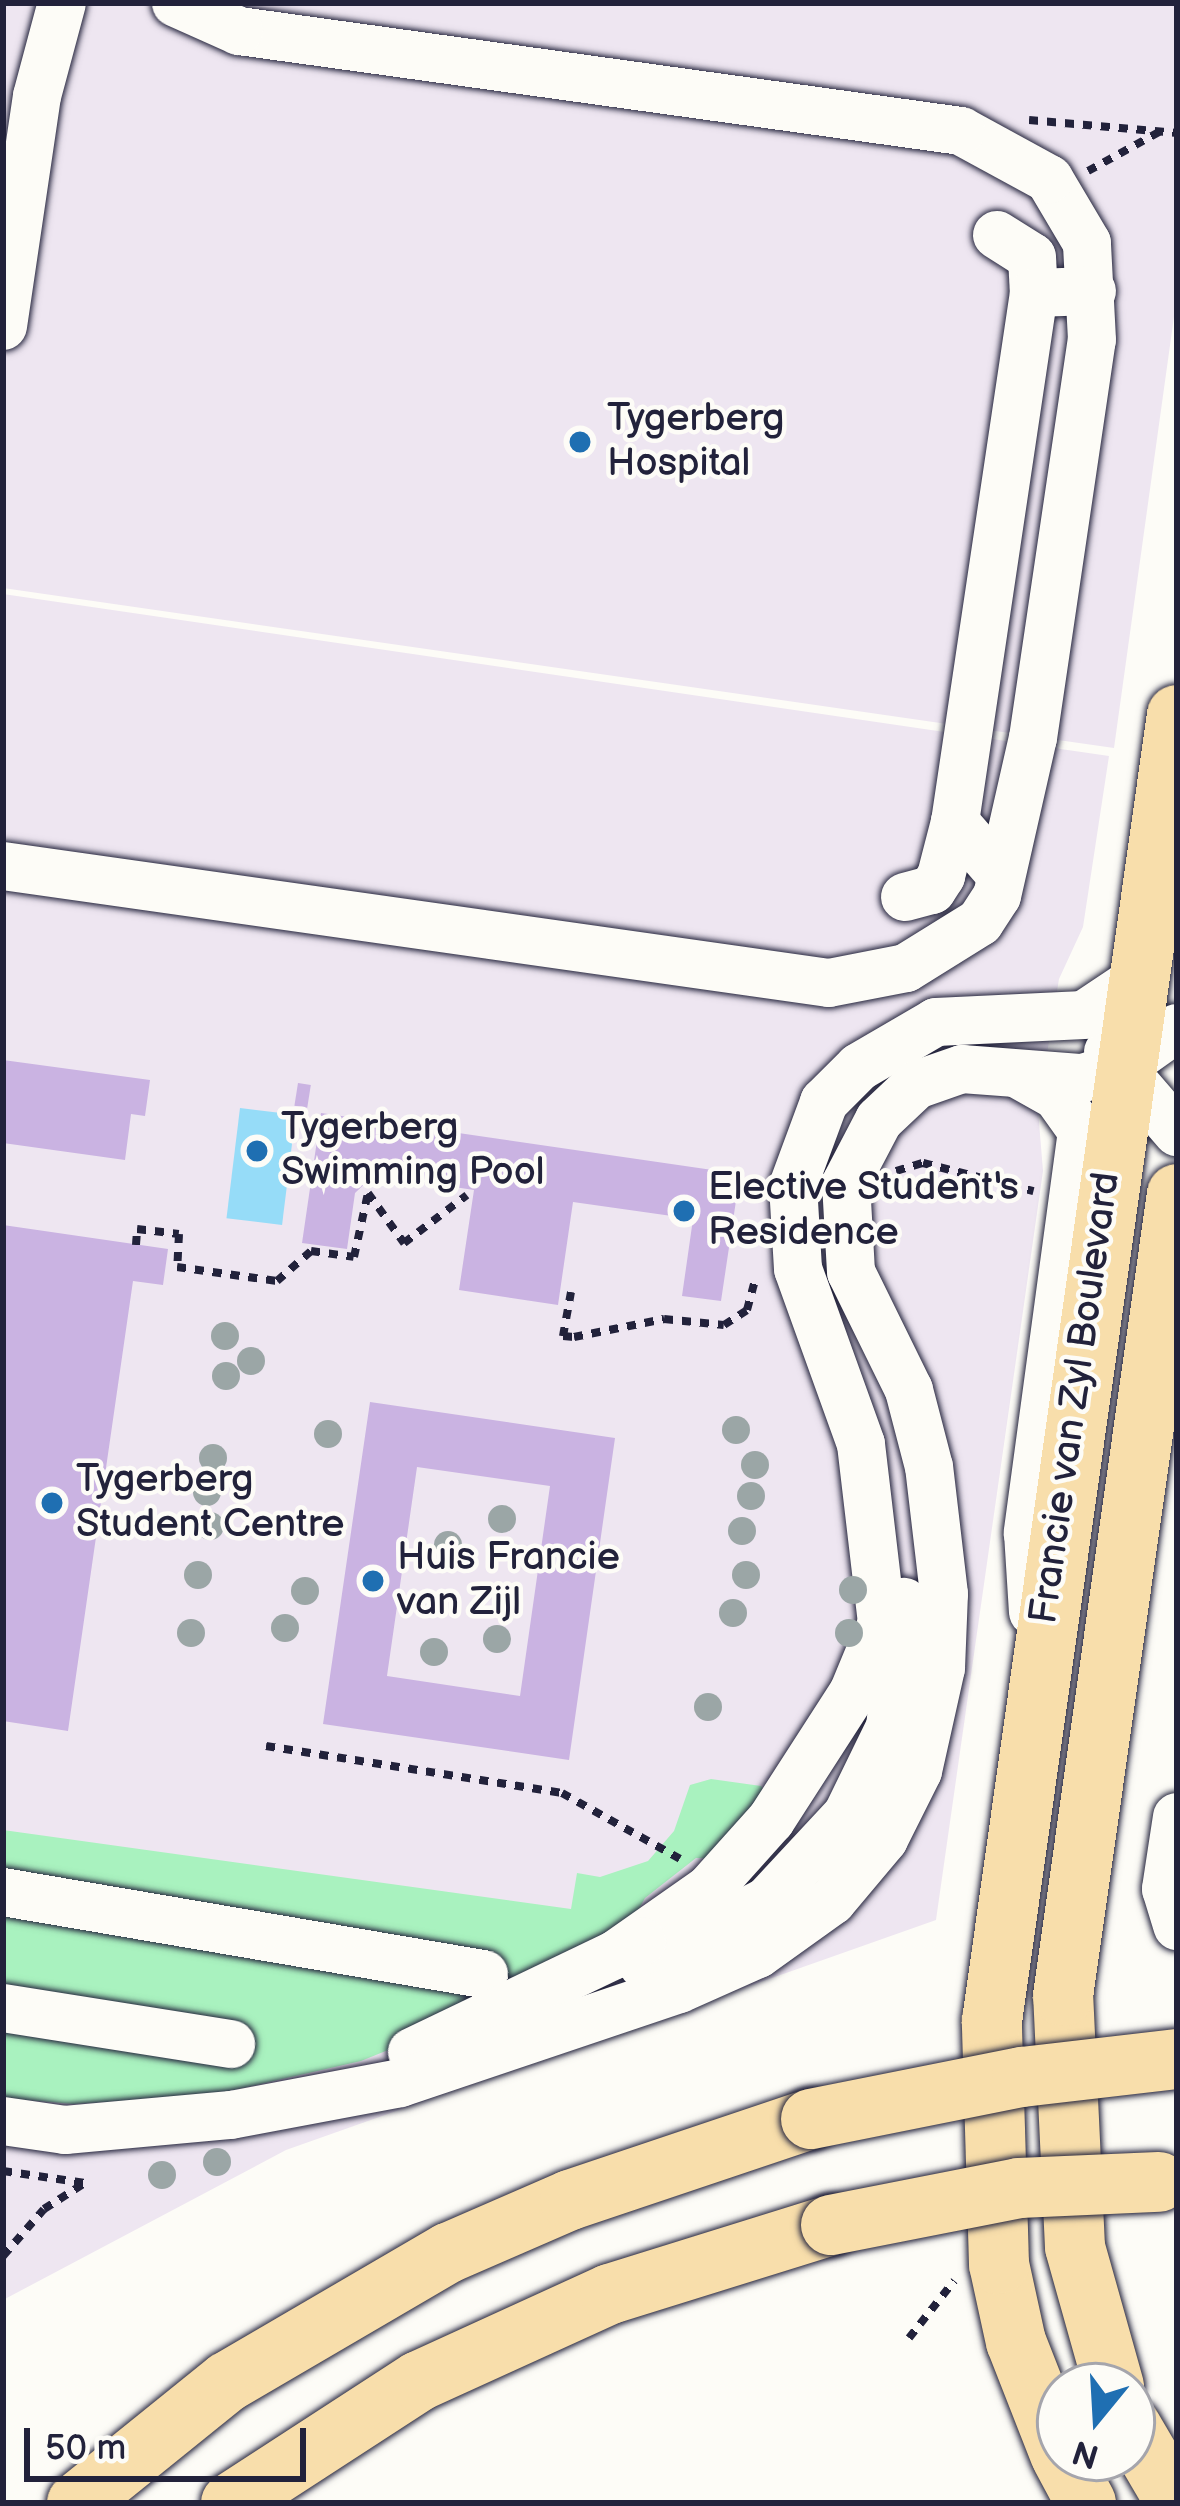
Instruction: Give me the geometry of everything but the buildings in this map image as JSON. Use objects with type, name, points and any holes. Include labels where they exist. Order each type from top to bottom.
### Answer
[{"type":"main road","name":"Francie van Zyl Boulevard","points":[[1036,2393],[1016,2342],[999,2264],[992,2021],[1036,1670],[1177,716]]},
{"type":"main road","name":"Francie van Zyl Boulevard","points":[[1107,2362],[1075,2247],[1062,2014],[1177,1194]]},
{"type":"main road","points":[[77,2503],[227,2382],[448,2252],[570,2200],[812,2119],[1022,2077],[1177,2059]]},
{"type":"main road","points":[[231,2503],[419,2381],[610,2294],[831,2225],[1019,2188],[1168,2182]]},
{"type":"main road","points":[[1156,2469],[1176,2503]]},
{"type":"street","points":[[3,326],[20,94],[62,3]]},
{"type":"street","points":[[3,866],[829,982],[906,968],[980,922],[1000,874],[1033,738],[1093,291],[1087,243],[1049,178],[961,131],[239,32],[176,3]]},
{"type":"street","points":[[905,897],[932,890],[941,876],[955,822],[1034,293],[1032,257],[997,235]]},
{"type":"street","points":[[1034,293],[1093,291]]},
{"type":"street","points":[[955,822],[1000,874]]},
{"type":"street","points":[[345,2089],[713,1906],[797,1837],[869,1716],[882,1623],[861,1444],[798,1268],[793,1186],[824,1102],[892,1044],[936,1022],[1084,1015],[1129,985],[1141,967]]},
{"type":"street","points":[[3,2121],[64,2130],[159,2121],[400,2083],[758,1954],[819,1912],[884,1838],[919,1771],[934,1714],[944,1594],[928,1467],[909,1390],[852,1273],[846,1183],[879,1120],[916,1085],[962,1069],[1007,1068],[1060,1079],[1125,1065],[1177,1028]]},
{"type":"street","points":[[793,1186],[856,1101],[936,1048],[1066,1044],[1107,1051],[1125,1065],[1177,1132]]},
{"type":"street","points":[[1007,1068],[1057,1096],[1082,1131],[1028,1533],[1036,1670]]},
{"type":"street","points":[[1177,1816],[1166,1889],[1177,1926]]},
{"type":"street","points":[[3,1892],[484,1974]]},
{"type":"street","points":[[3,2008],[231,2044]]},
{"type":"path","points":[[1013,120],[1177,133]]},
{"type":"path","points":[[1077,177],[1160,131]]},
{"type":"path","points":[[877,1177],[923,1163],[1039,1193]]},
{"type":"path","points":[[136,1244],[137,1229],[178,1234],[177,1267],[277,1281],[311,1251],[354,1258],[368,1193],[404,1243],[467,1195]]},
{"type":"path","points":[[571,1292],[563,1336],[664,1319],[724,1325],[747,1310],[762,1251]]},
{"type":"path","points":[[266,1746],[562,1792],[692,1865]]},
{"type":"path","points":[[3,2171],[85,2183],[44,2209],[3,2256]]},
{"type":"path","points":[[909,2338],[961,2270]]},
{"type":"shaded area","name":"Tygerberg Hospital","points":[[3,3],[1177,3],[1177,295],[1114,748],[3,588]]},
{"type":"shaded area","points":[[3,594],[1109,756],[1083,927],[1059,979],[1038,1110],[1043,1171],[936,1920],[286,2150],[3,2300]]},
{"type":"green space","points":[[711,1779],[761,1786],[771,1799],[723,1859],[696,1858],[645,1898],[625,1934],[430,2033],[361,2061],[208,2096],[73,2104],[3,2098],[3,1830],[571,1909],[577,1873],[600,1877],[648,1861],[674,1831],[690,1785]]},
{"type":"water","points":[[240,1108],[296,1115],[282,1225],[226,1218]]},
{"type":"place","name":"Tygerberg Hospital","points":[[580,442]]},
{"type":"place","name":"Tygerberg Swimming Pool","points":[[257,1151]]},
{"type":"place","name":"Elective Student's Residence","points":[[684,1211]]},
{"type":"place","name":"Tygerberg Student Centre","points":[[52,1503]]},
{"type":"place","name":"Huis Francie van Zijl","points":[[373,1581]]}]
